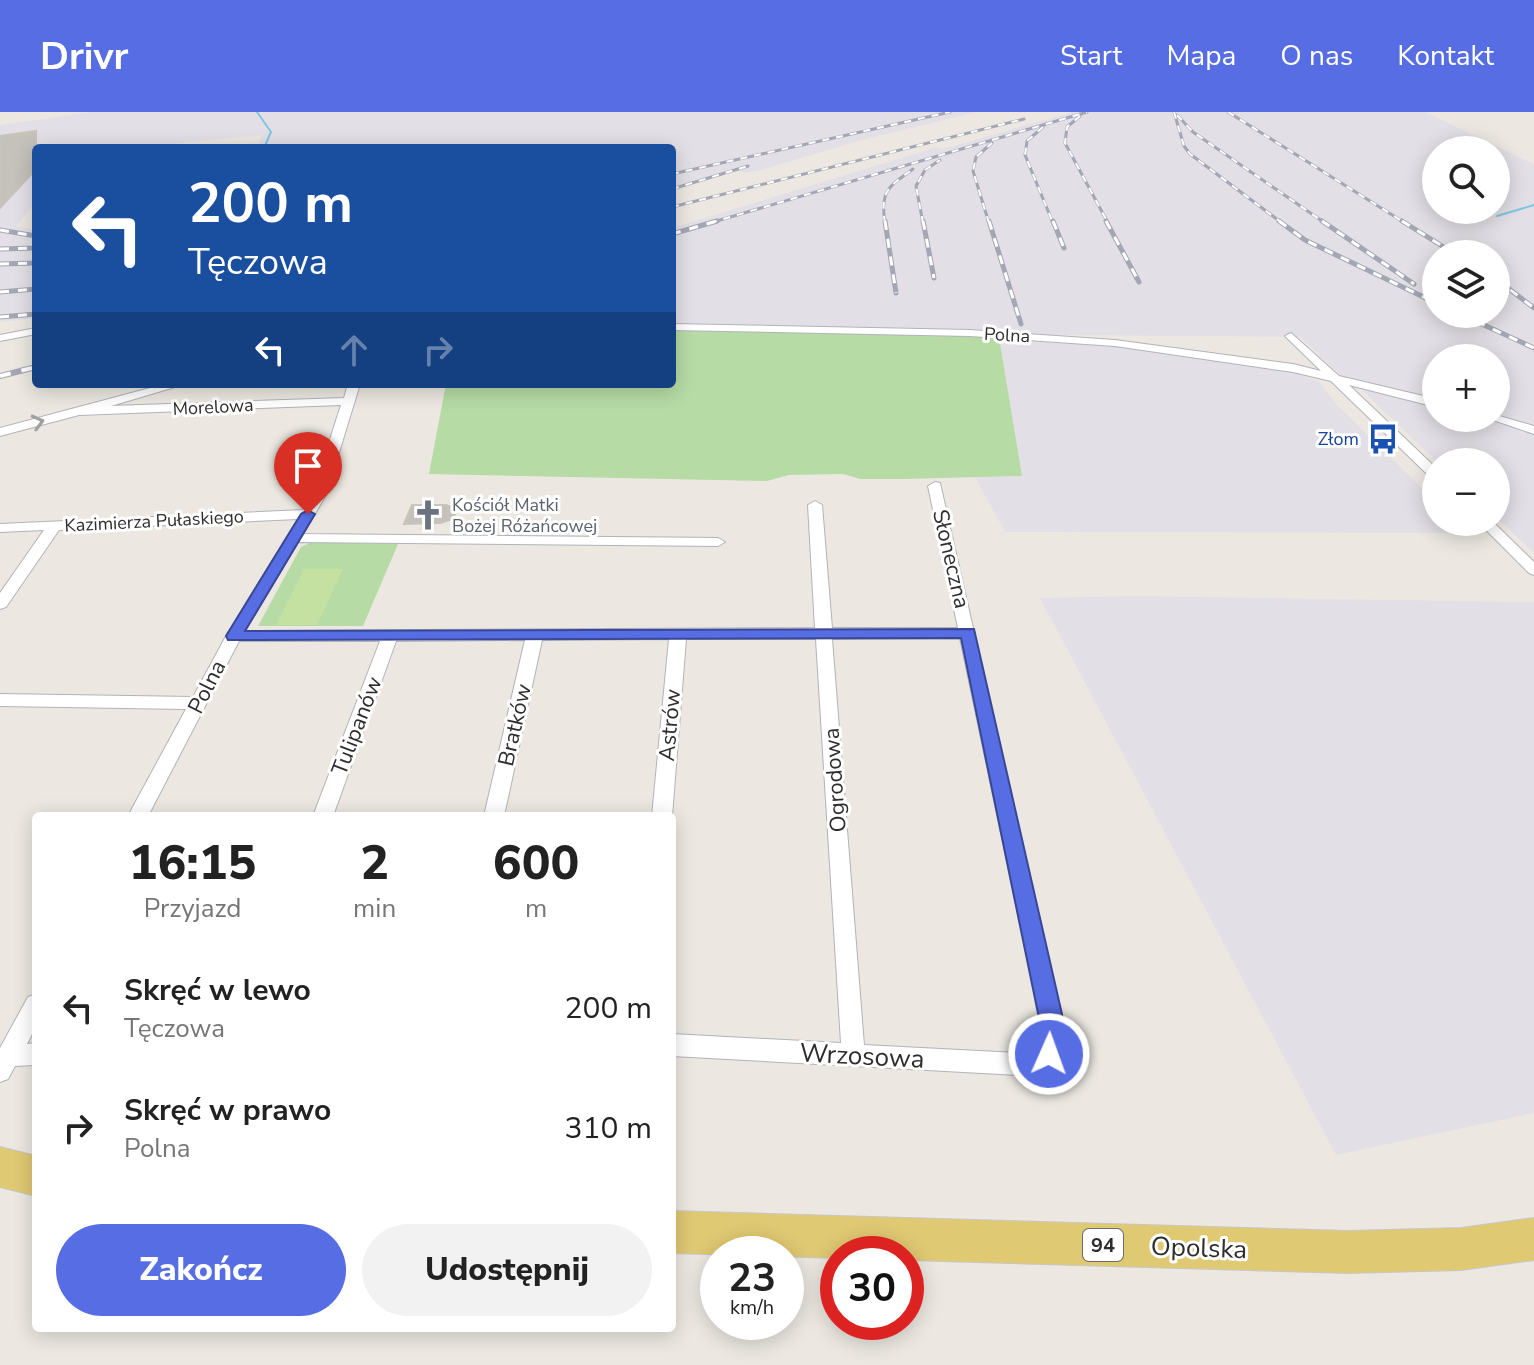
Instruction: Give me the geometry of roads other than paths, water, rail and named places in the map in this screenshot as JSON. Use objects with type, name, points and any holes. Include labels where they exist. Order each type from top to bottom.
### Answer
[{"type":"main road","points":[[0,1167],[32,1175]]},
{"type":"main road","name":"Opolska","points":[[676,1232],[1348,1252],[1461,1249],[1534,1239]]},
{"type":"street","name":"Polna","points":[[676,327],[1033,336],[1115,343],[1293,368],[1422,400]]},
{"type":"street","points":[[0,338],[32,332]]},
{"type":"street","points":[[1291,336],[1422,461]]},
{"type":"street","points":[[0,432],[164,388]]},
{"type":"street","name":"Polna","points":[[140,812],[234,636],[320,491],[353,388]]},
{"type":"street","name":"Morelowa","points":[[77,411],[349,401]]},
{"type":"street","points":[[1510,423],[1534,430]]},
{"type":"street","name":"Słoneczna","points":[[935,486],[1052,1023],[1055,1040],[1049,1054]]},
{"type":"street","name":"Ogrodowa","points":[[815,505],[853,1055]]},
{"type":"street","name":"Kazimierza Pułaskiego","points":[[0,528],[308,514]]},
{"type":"street","points":[[0,604],[54,526]]},
{"type":"street","points":[[1499,536],[1534,570]]},
{"type":"street","points":[[293,538],[718,542]]},
{"type":"street","points":[[234,636],[968,633]]},
{"type":"street","name":"Bratków","points":[[495,812],[535,634]]},
{"type":"street","name":"Astrów","points":[[662,812],[678,634]]},
{"type":"street","name":"Tulipanów","points":[[324,812],[390,636]]},
{"type":"street","points":[[0,700],[199,703]]},
{"type":"street","points":[[4,1063],[32,1011]]},
{"type":"street","name":"Wrzosowa","points":[[676,1045],[1020,1064],[1036,1062],[1049,1054]]},
{"type":"street","points":[[4,1063],[32,1055]]},
{"type":"waterway","points":[[257,112],[271,132],[266,144]]},
{"type":"waterway","points":[[1510,212],[1534,205]]},
{"type":"railway","points":[[676,173],[950,112]]},
{"type":"railway","points":[[710,223],[1087,112]]},
{"type":"railway","points":[[1174,112],[1184,146],[1190,154],[1282,223]]},
{"type":"railway","points":[[1228,112],[1405,223]]},
{"type":"railway","points":[[1177,115],[1193,132],[1325,223]]},
{"type":"railway","points":[[1080,116],[1067,127],[1065,143],[1108,223]]},
{"type":"railway","points":[[676,206],[1024,119]]},
{"type":"railway","points":[[1043,127],[1027,141],[1025,155],[1053,223]]},
{"type":"railway","points":[[989,223],[973,171],[976,157],[992,143]]},
{"type":"railway","points":[[923,223],[916,186],[925,170],[940,160]]},
{"type":"railway","points":[[676,188],[748,166]]},
{"type":"railway","points":[[885,223],[884,204],[888,191],[913,169]]},
{"type":"railway","points":[[676,233],[717,221]]},
{"type":"railway","points":[[885,221],[896,293]]},
{"type":"railway","points":[[923,221],[934,278]]},
{"type":"railway","points":[[989,221],[1021,324]]},
{"type":"railway","points":[[1053,221],[1064,248]]},
{"type":"railway","points":[[1106,221],[1139,282]]},
{"type":"railway","points":[[1279,221],[1305,240],[1422,296]]},
{"type":"railway","points":[[1322,221],[1414,284]]},
{"type":"railway","points":[[1402,221],[1433,240]]},
{"type":"railway","points":[[0,230],[32,235]]},
{"type":"railway","points":[[0,249],[32,248]]},
{"type":"railway","points":[[0,264],[32,263]]},
{"type":"railway","points":[[0,292],[32,289]]},
{"type":"railway","points":[[1510,290],[1534,308]]},
{"type":"railway","points":[[0,317],[32,314]]},
{"type":"railway","points":[[1490,328],[1534,348]]},
{"type":"railway","points":[[0,376],[32,368]]},
{"type":"place","name":"Złom","points":[[1383,439]]},
{"type":"place","name":"Kościół Matki Bożej Różańcowej","points":[[428,515]]}]
